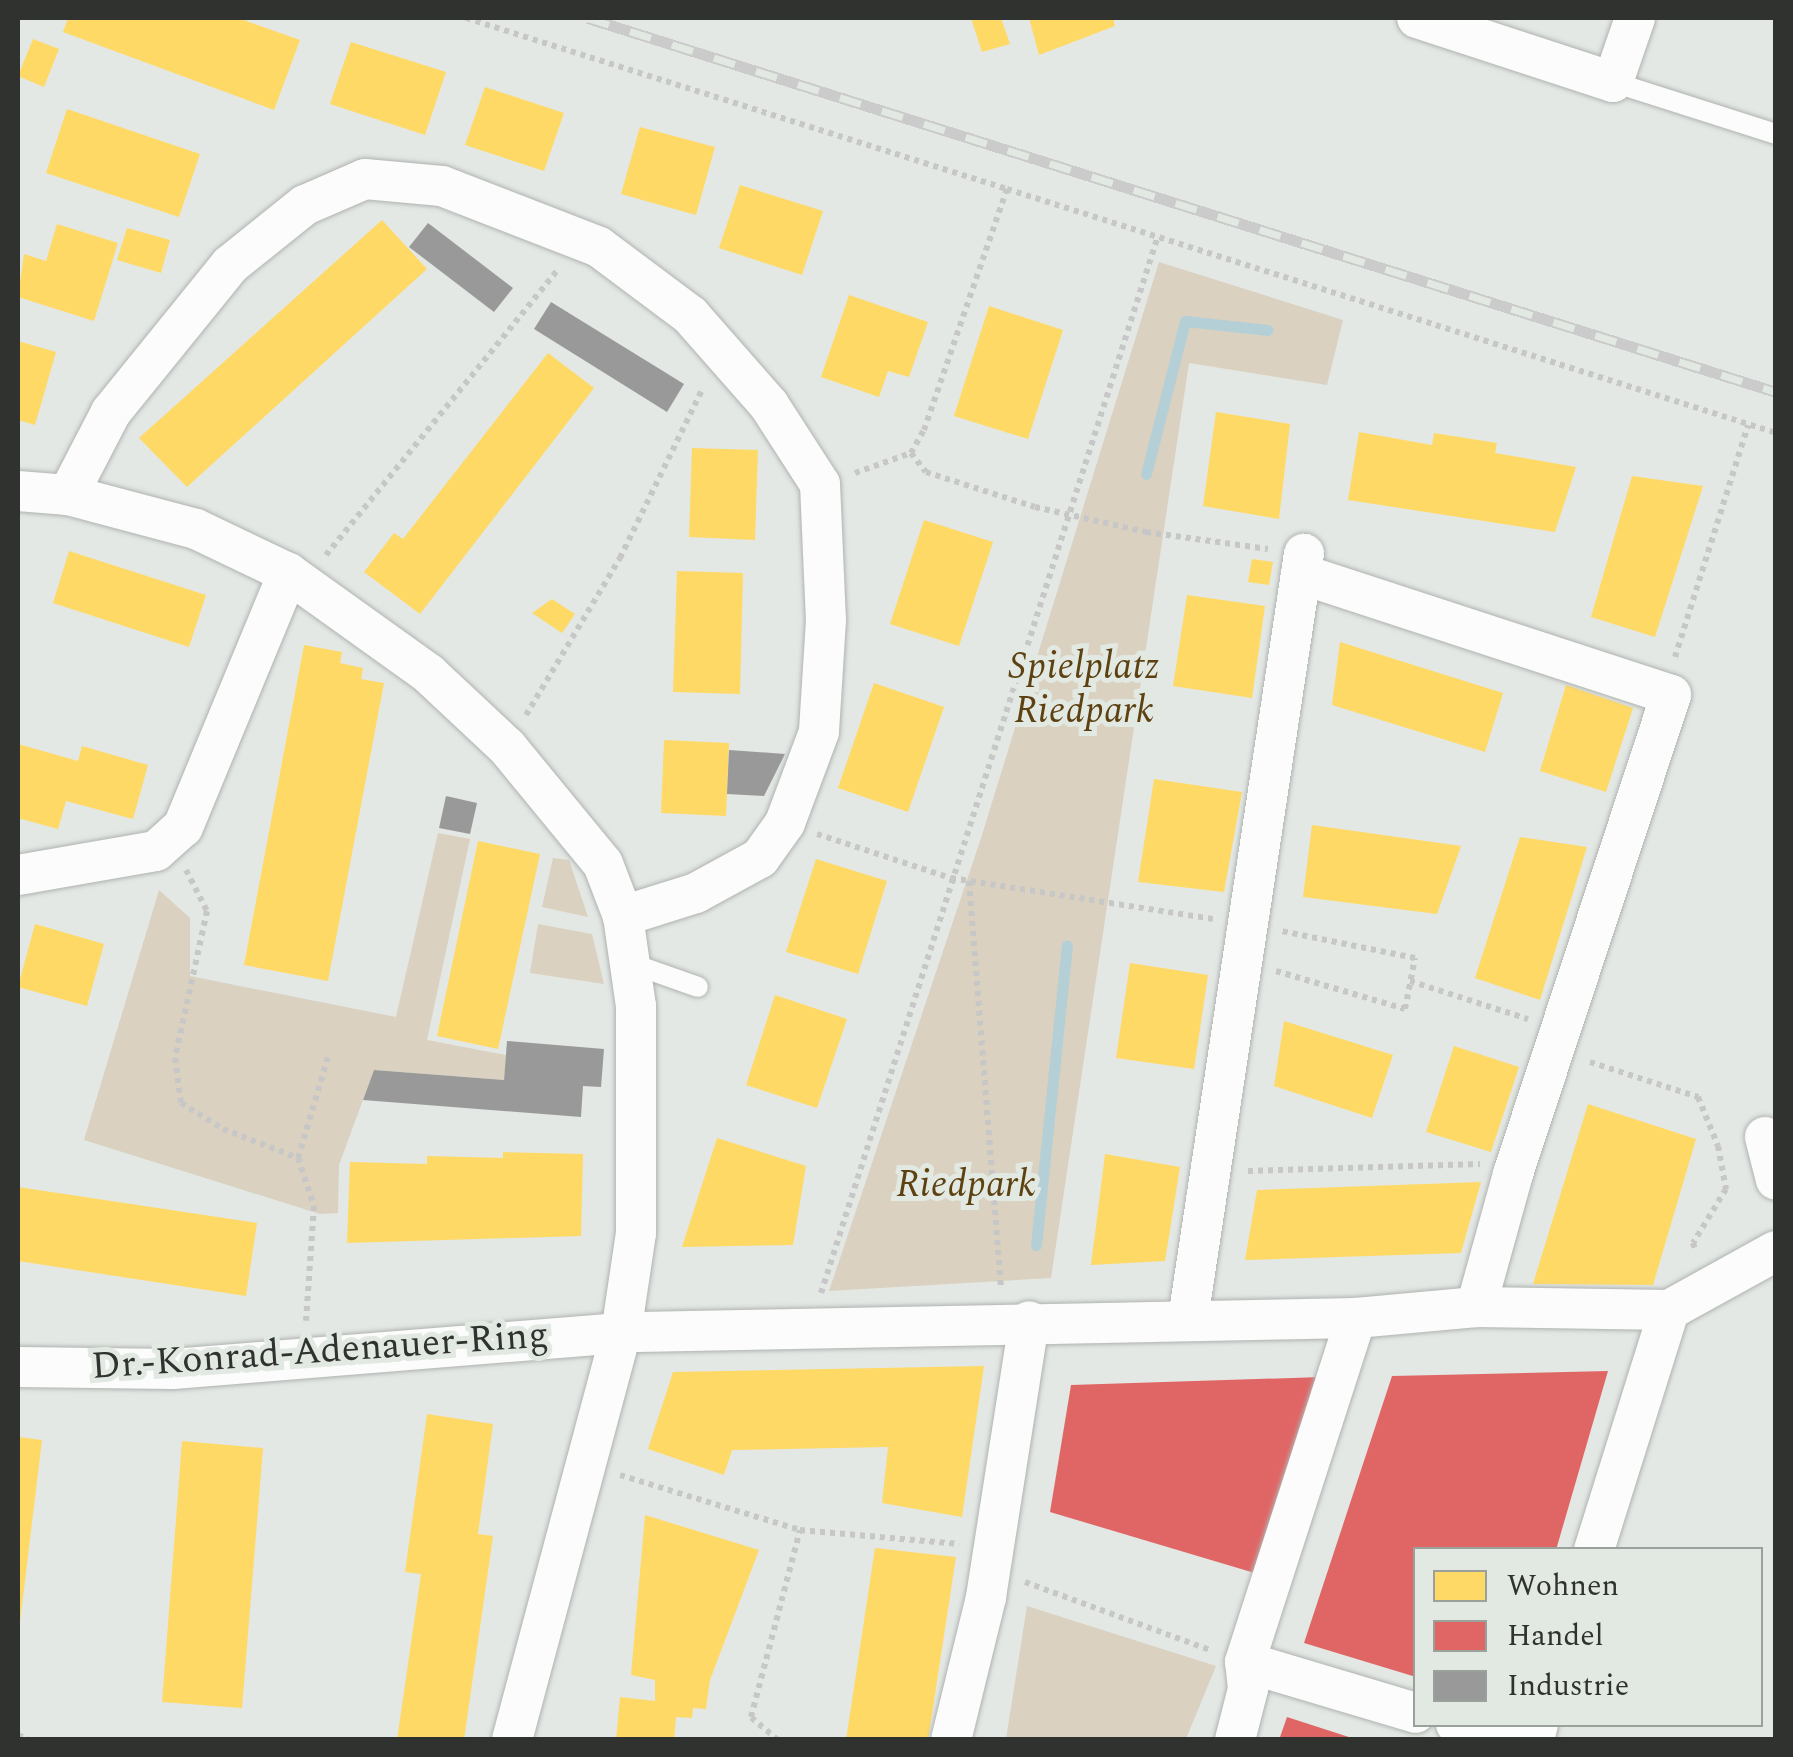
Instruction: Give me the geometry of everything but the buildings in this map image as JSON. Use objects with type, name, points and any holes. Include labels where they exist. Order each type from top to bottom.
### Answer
[{"type":"street","points":[[1418,18],[1613,82],[1636,18]]},
{"type":"street","points":[[68,496],[112,412],[230,265],[305,204],[365,180],[442,186],[583,240],[690,315],[769,406],[820,484],[826,620],[819,732],[785,824],[760,858],[696,893],[622,916]]},
{"type":"street","points":[[18,492],[68,496],[196,530],[296,578],[428,674],[508,746],[603,864],[622,916],[630,963],[640,1095],[630,1332],[586,1464],[512,1740]]},
{"type":"street","points":[[1188,1319],[1249,944],[1303,564],[1672,694],[1513,1174],[1476,1308]]},
{"type":"street","points":[[18,875],[130,858],[170,840],[183,827],[296,578]]},
{"type":"street","points":[[1765,1138],[1776,1180]]},
{"type":"street","points":[[630,1332],[1356,1318],[1476,1308],[1669,1310],[1776,1251]]},
{"type":"street","points":[[1595,1547],[1669,1310]]},
{"type":"street","points":[[1235,1740],[1248,1689],[1244,1662],[1356,1318]]},
{"type":"street","points":[[950,1740],[992,1558],[1016,1322]]},
{"type":"street","name":"Dr.-Konrad-Adenauer-Ring","points":[[18,1367],[173,1369],[630,1332]]},
{"type":"street","points":[[1244,1662],[1413,1712]]},
{"type":"street","points":[[1466,1727],[1507,1740]]},
{"type":"lane","points":[[1613,82],[1776,134]]},
{"type":"lane","points":[[630,963],[698,987]]},
{"type":"path","points":[[466,18],[1776,433]]},
{"type":"path","points":[[912,453],[1007,189]]},
{"type":"path","points":[[810,1328],[1158,236]]},
{"type":"path","points":[[296,578],[583,240]]},
{"type":"path","points":[[508,746],[620,558],[721,350]]},
{"type":"path","points":[[1664,692],[1748,425]]},
{"type":"path","points":[[820,484],[912,453]]},
{"type":"path","points":[[912,453],[926,472],[1069,514],[1303,564]]},
{"type":"path","points":[[785,824],[951,878],[1249,944],[1415,958],[1405,1009],[1249,944]]},
{"type":"path","points":[[170,840],[207,911],[175,1058],[181,1103],[224,1128],[298,1158]]},
{"type":"path","points":[[969,880],[1016,1322]]},
{"type":"path","points":[[1410,981],[1698,1097],[1718,1146],[1726,1189],[1693,1243],[1710,1290]]},
{"type":"path","points":[[304,1357],[314,1206],[298,1158],[328,1057]]},
{"type":"path","points":[[1212,1172],[1475,1162],[1513,1174]]},
{"type":"path","points":[[586,1464],[800,1530],[992,1558],[1244,1662]]},
{"type":"path","points":[[778,1740],[751,1716],[800,1530]]},
{"type":"path","points":[[18,1736],[28,1740]]},
{"type":"green space","name":"Riedpark","points":[[1159,262],[1343,320],[1327,385],[1189,363],[1051,1278],[829,1291],[981,838]]},
{"type":"green space","points":[[438,833],[470,839],[427,1040],[506,1055],[504,1080],[374,1070],[339,1165],[338,1213],[320,1214],[84,1140],[159,890],[190,918],[190,976],[396,1017]]},
{"type":"green space","points":[[553,858],[569,860],[588,917],[542,907]]},
{"type":"green space","points":[[538,924],[592,934],[604,984],[530,973]]},
{"type":"green space","points":[[1027,1606],[1216,1666],[1186,1739],[1006,1739]]},
{"type":"waterway","points":[[1146,474],[1185,321],[1268,330]]},
{"type":"waterway","points":[[1036,1245],[1067,946]]},
{"type":"railway","points":[[588,18],[1776,392]]},
{"type":"park label","name":"Spielplatz Riedpark","points":[[1084,690]]}]
